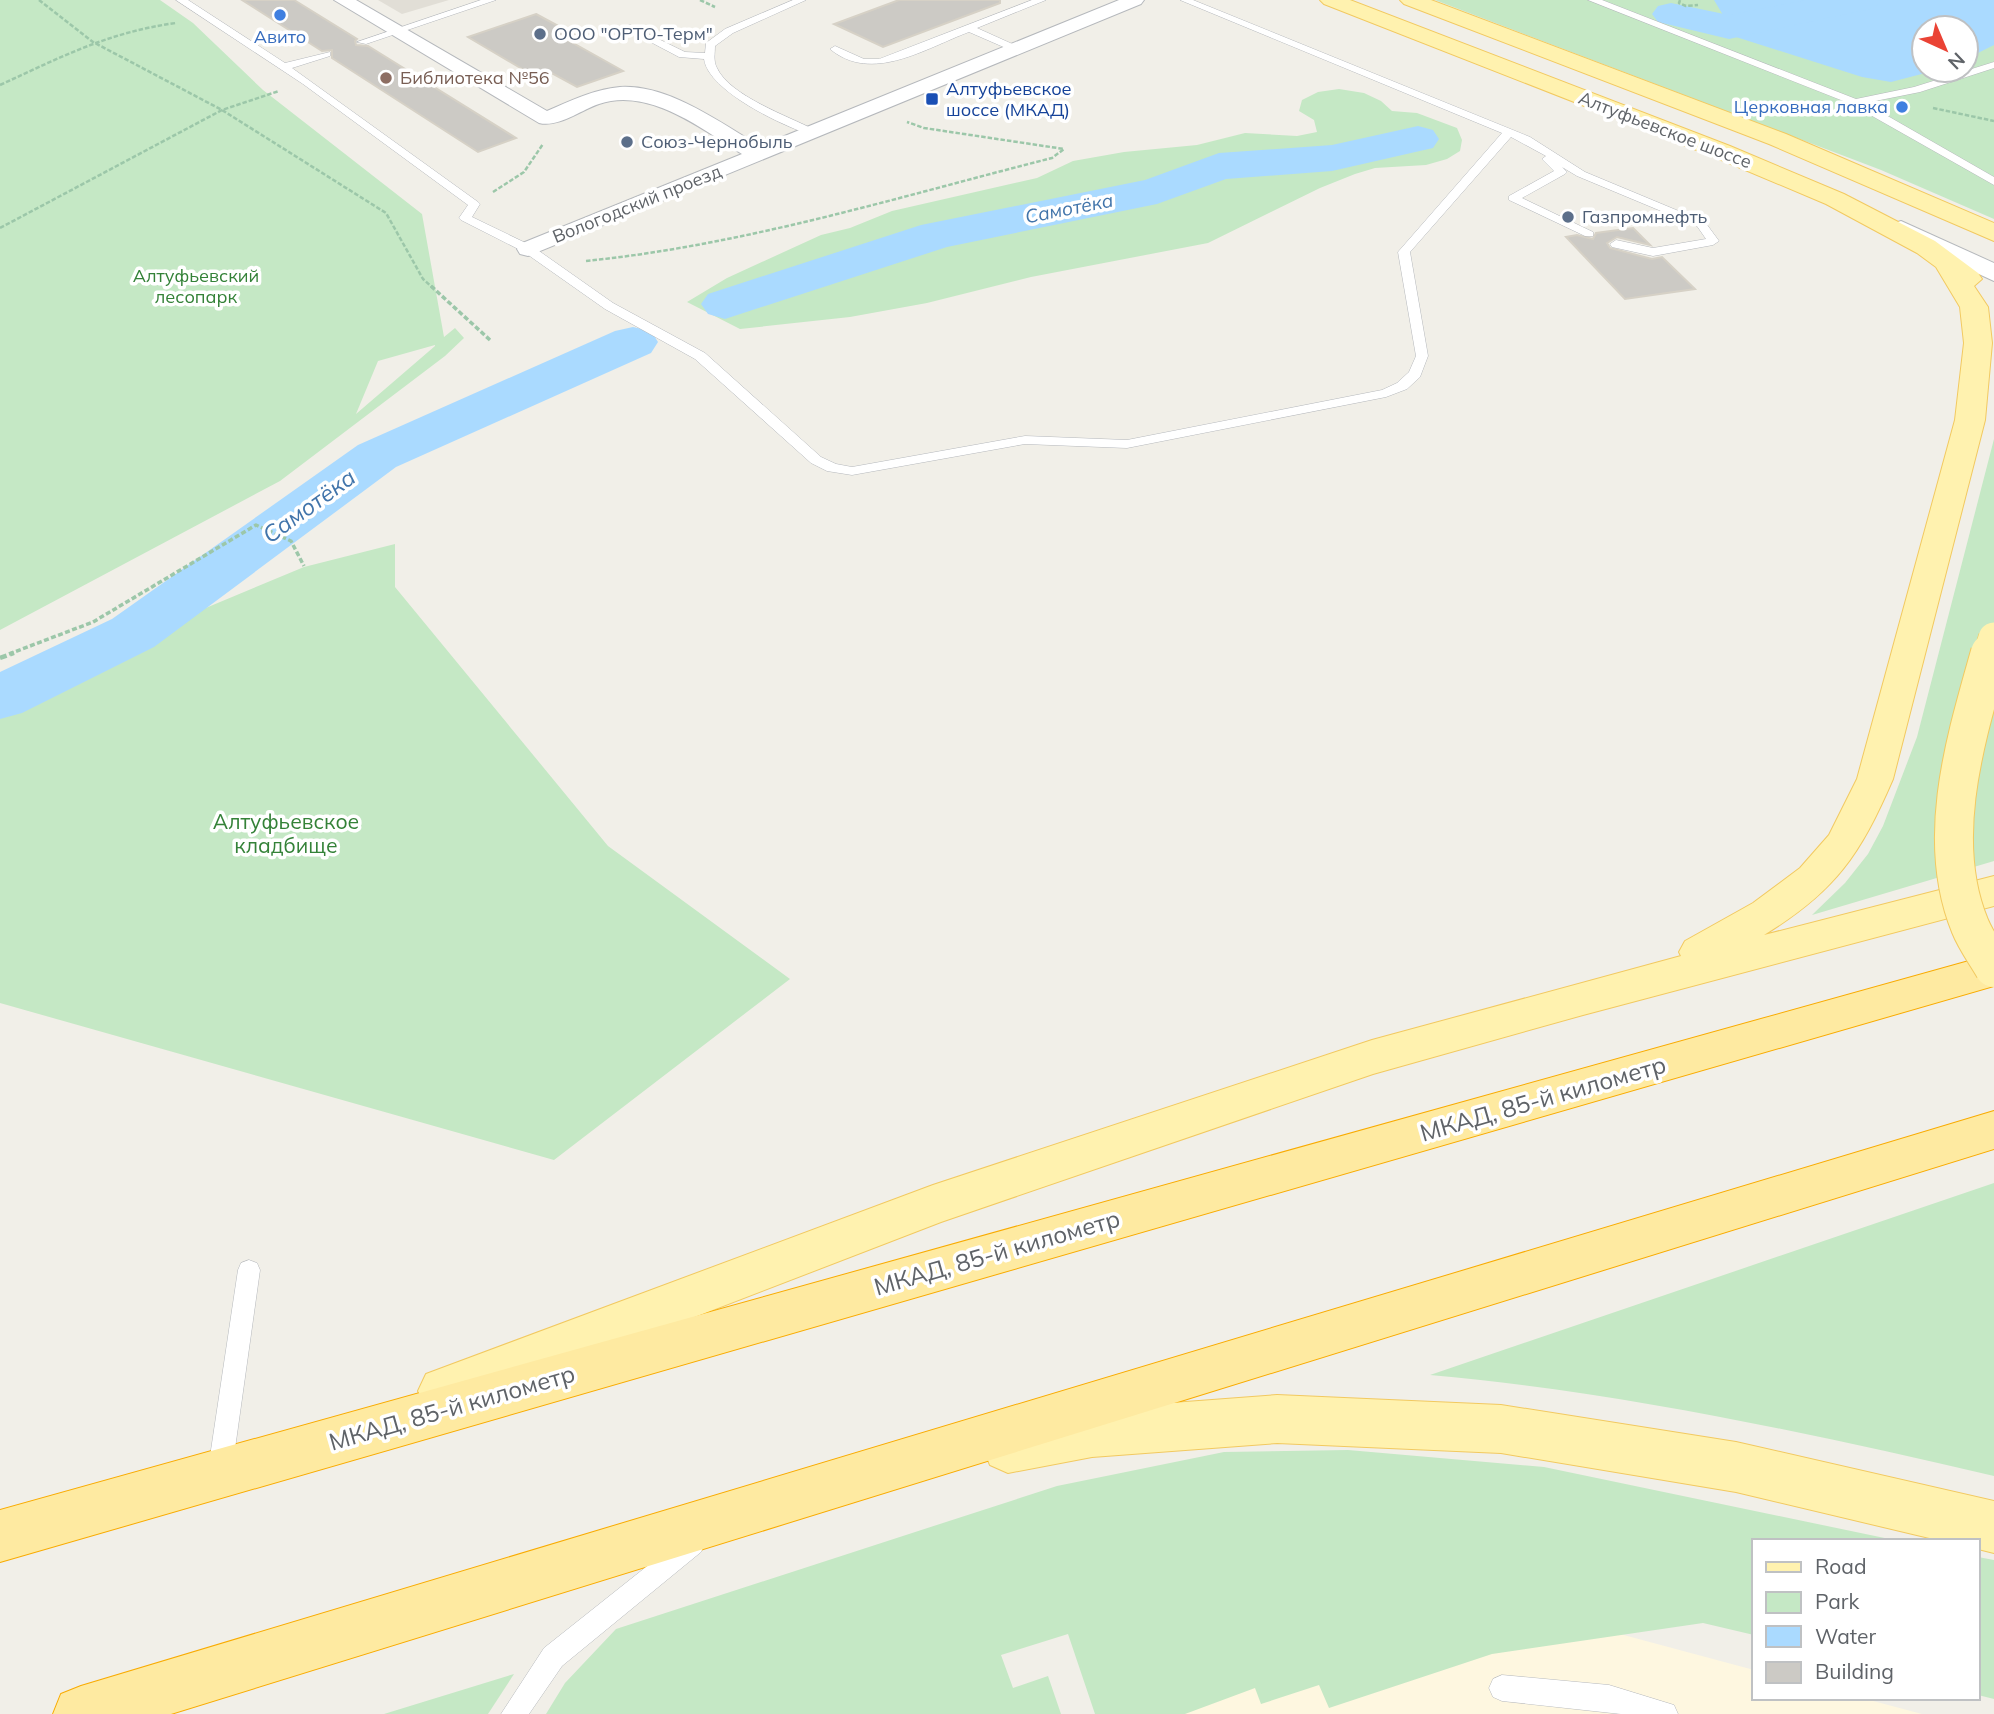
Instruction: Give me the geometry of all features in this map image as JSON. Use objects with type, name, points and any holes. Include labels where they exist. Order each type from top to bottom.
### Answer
[{"type":"highway","name":"МКАД, 85-й километр","points":[[0,1535],[1994,969]]},
{"type":"highway","points":[[81,1714],[1994,1130]]},
{"type":"main road","name":"Алтуфьевское шоссе","points":[[1331,0],[1721,151],[1835,199]]},
{"type":"main road","name":"Алтуфьевское шоссе","points":[[1411,0],[1756,132],[1873,179],[1994,233]]},
{"type":"main road","points":[[1835,199],[1926,247],[1994,296]]},
{"type":"main road","points":[[1583,998],[1696,954],[1755,923],[1828,864],[1854,826],[1875,779],[1970,420],[1979,343],[1974,307],[1948,265]]},
{"type":"main road","points":[[1994,638],[1968,730],[1958,785],[1953,849],[1968,922],[1994,969]]},
{"type":"main road","points":[[237,1468],[933,1205],[1372,1057],[1583,998],[1994,891]]},
{"type":"main road","points":[[885,1469],[1092,1433],[1277,1419],[1501,1429],[1736,1467],[1994,1527]]},
{"type":"street","points":[[343,0],[546,118],[604,96],[624,92],[639,94],[677,107],[758,153]]},
{"type":"street","name":"Вологодский проезд","points":[[528,248],[715,167],[811,132],[1135,0]]},
{"type":"street","name":"Алтуфьевское шоссе","points":[[1835,199],[1994,273]]},
{"type":"lane","points":[[181,0],[307,82],[474,204],[465,218],[528,248],[609,306],[700,356],[816,460],[832,468],[852,471],[1025,440],[1127,444],[1386,393],[1402,386],[1415,374],[1422,356],[1405,252],[1509,132]]},
{"type":"lane","points":[[362,42],[491,0]]},
{"type":"lane","points":[[801,0],[729,31],[710,46],[710,66],[720,80],[734,91],[811,132]]},
{"type":"lane","points":[[835,49],[862,62],[880,62],[1041,0]]},
{"type":"lane","points":[[1185,0],[1509,132],[1534,144],[1581,174],[1701,224],[1713,241],[1653,252],[1616,244]]},
{"type":"lane","points":[[1592,0],[1855,102],[1994,182]]},
{"type":"lane","points":[[627,27],[683,55],[710,56]]},
{"type":"lane","points":[[969,28],[1015,49]]},
{"type":"lane","points":[[284,67],[326,54]]},
{"type":"lane","points":[[1855,102],[1916,90],[1994,65]]},
{"type":"lane","points":[[1534,144],[1561,173],[1513,198],[1589,234]]},
{"type":"lane","points":[[237,1468],[249,1270]]},
{"type":"lane","points":[[514,1714],[553,1657],[725,1517]]},
{"type":"lane","points":[[1502,1688],[1609,1698],[1665,1714]]},
{"type":"path","points":[[38,0],[93,42],[222,110],[386,212],[423,279],[490,340]]},
{"type":"path","points":[[700,0],[715,7]]},
{"type":"path","points":[[1680,0],[1681,5]]},
{"type":"path","points":[[1672,2],[1695,6],[1699,3],[1695,0]]},
{"type":"path","points":[[0,85],[93,42],[138,28],[210,19]]},
{"type":"path","points":[[0,228],[222,110],[307,82]]},
{"type":"path","points":[[1931,108],[1994,121]]},
{"type":"path","points":[[474,204],[524,172],[544,144],[546,118]]},
{"type":"path","points":[[574,261],[645,255],[726,240],[1052,158],[1064,149],[924,128],[900,120]]},
{"type":"path","points":[[0,658],[93,622],[256,524],[290,541],[304,566]]},
{"type":"shaded area","points":[[378,0],[449,0],[402,14]]},
{"type":"shaded area","points":[[1497,1601],[1752,1669],[1752,1700],[1870,1700],[1922,1714],[1135,1714]]},
{"type":"green space","name":"Алтуфьевский лесопарк","points":[[0,0],[160,0],[193,23],[263,90],[422,214],[444,337],[455,328],[464,338],[445,356],[280,481],[0,630]],"holes":[[[435,346],[356,414],[378,361]]]},
{"type":"green space","points":[[1435,0],[1994,0],[1994,219],[1881,170]]},
{"type":"green space","points":[[1339,89],[1364,93],[1381,101],[1392,111],[1417,113],[1457,128],[1462,140],[1460,151],[1447,159],[1426,165],[1375,168],[1355,174],[1320,188],[1208,243],[1031,277],[927,303],[850,317],[740,329],[687,302],[727,278],[821,235],[850,228],[892,211],[1037,178],[1073,161],[1124,152],[1197,145],[1245,133],[1297,136],[1317,132],[1314,120],[1299,111],[1302,100],[1318,92]]},
{"type":"green space","points":[[1994,439],[1994,861],[1812,915],[1845,883],[1868,854],[1883,826],[1917,737]]},
{"type":"green space","name":"Алтуфьевское кладбище","points":[[395,544],[395,587],[608,846],[790,979],[554,1160],[0,1003],[0,709],[141,635],[304,567]]},
{"type":"green space","points":[[1994,1183],[1994,1476],[1854,1444],[1643,1403],[1501,1382],[1430,1375]]},
{"type":"green space","points":[[1348,1450],[1544,1467],[1889,1539],[1752,1539],[1752,1635],[1703,1623],[1492,1654],[1329,1708],[1319,1685],[1261,1704],[1255,1688],[1185,1714],[1095,1714],[1068,1634],[1001,1655],[1013,1688],[1048,1676],[1061,1714],[546,1714],[565,1683],[616,1629],[1057,1486],[1224,1452]]},
{"type":"green space","points":[[1980,1557],[1994,1560],[1994,1699],[1980,1696]]},
{"type":"green space","points":[[514,1674],[488,1714],[384,1714]]},
{"type":"water","points":[[1714,0],[1994,0],[1994,45],[1980,52],[1980,14],[1910,14],[1910,77],[1891,82],[1862,77],[1736,37]]},
{"type":"building","points":[[242,0],[294,0],[357,39],[356,45],[368,46],[516,138],[478,152],[332,58],[332,50],[322,51]]},
{"type":"building","points":[[899,0],[1000,0],[1000,3],[883,47],[834,24]]},
{"type":"building","points":[[536,14],[575,35],[566,39],[623,71],[577,87],[548,71],[534,76],[468,37]]},
{"type":"building","points":[[1633,228],[1650,245],[1617,237],[1607,243],[1610,248],[1652,259],[1662,257],[1695,289],[1625,299],[1566,237],[1577,235],[1593,239],[1596,233]]},
{"type":"waterway","name":"Самотёка","points":[[1671,14],[1729,27],[1862,0]]},
{"type":"waterway","name":"Самотёка","points":[[725,304],[937,235],[1157,191],[1219,166],[1332,158],[1418,139]]},
{"type":"waterway","name":"Самотёка","points":[[0,698],[133,633],[377,456],[633,342]]},
{"type":"place","name":"Авито","points":[[280,15]]},
{"type":"place","name":"ООО \"ОРТО-Терм\"","points":[[540,34]]},
{"type":"place","name":"Библиотека №56","points":[[386,78]]},
{"type":"place","name":"Алтуфьевское шоссе (МКАД)","points":[[932,99]]},
{"type":"place","name":"Церковная лавка","points":[[1902,107]]},
{"type":"place","name":"Союз-Чернобыль","points":[[627,142]]},
{"type":"place","name":"Газпромнефть","points":[[1568,217]]}]
